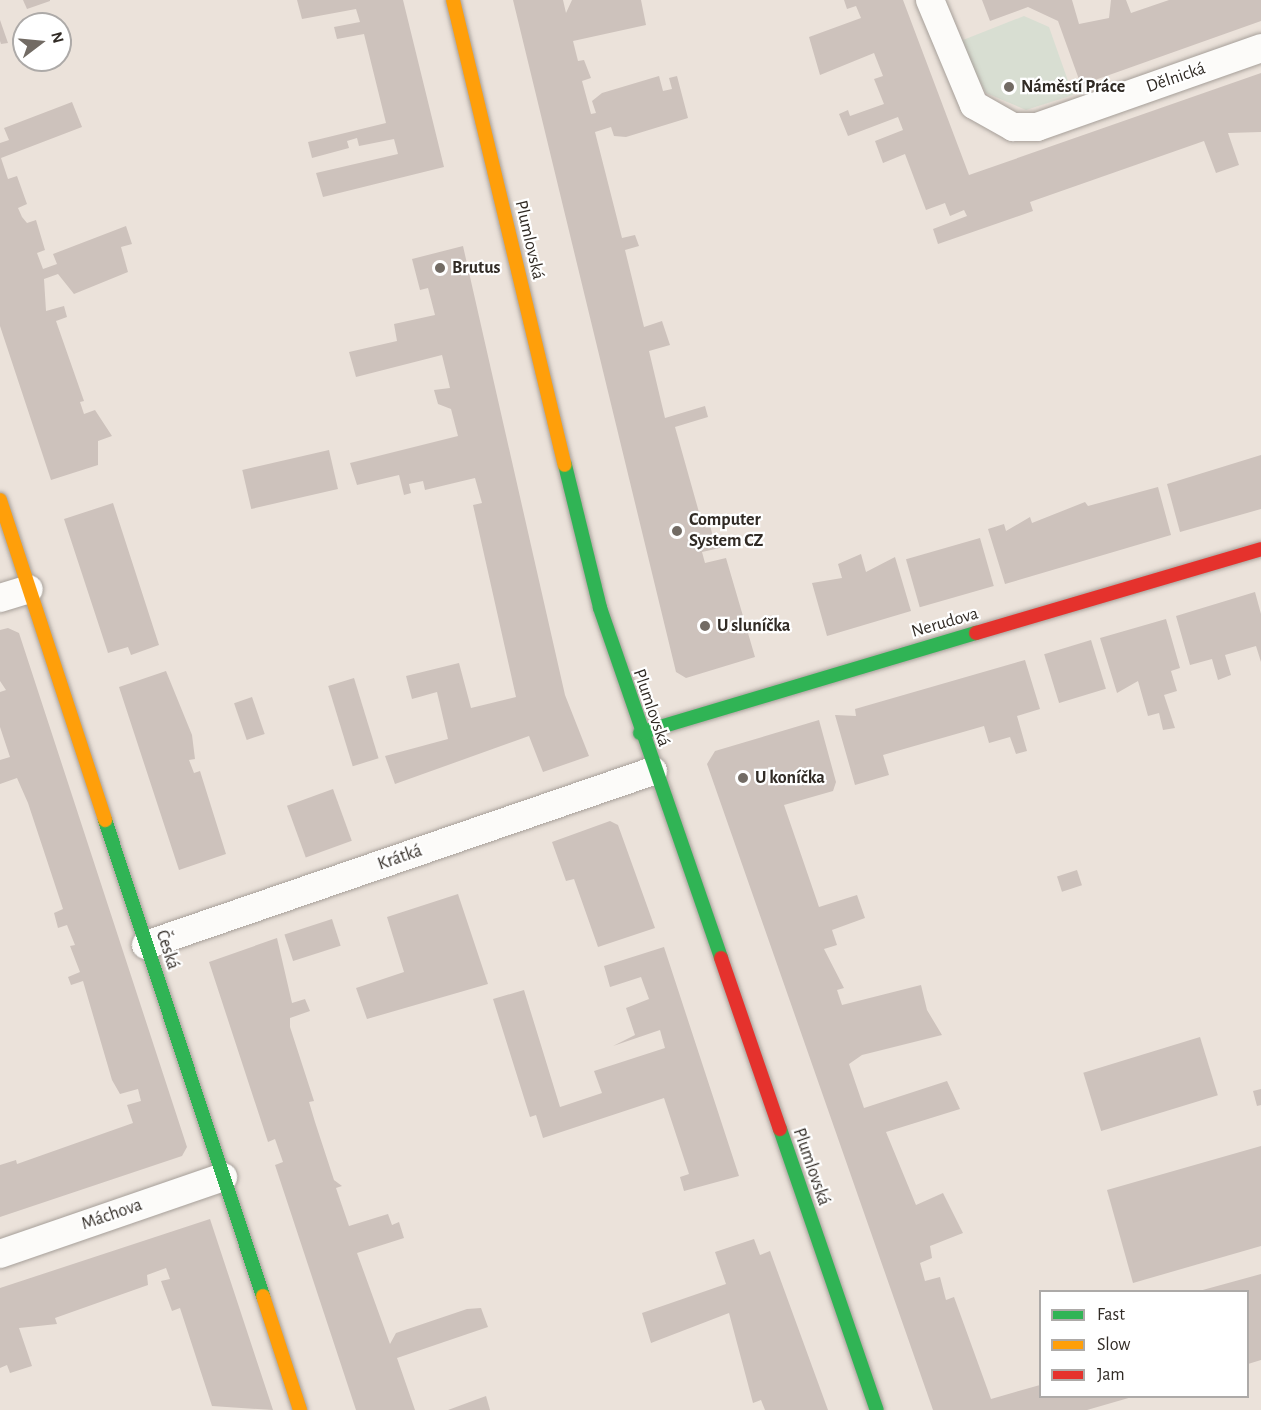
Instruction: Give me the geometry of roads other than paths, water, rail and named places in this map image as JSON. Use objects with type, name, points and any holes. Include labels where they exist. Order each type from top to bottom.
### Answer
[{"type":"street","name":"Plumlovská","points":[[453,0],[579,532],[640,733],[877,1410]]},
{"type":"street","name":"Dělnická","points":[[930,0],[974,105],[995,122],[1037,126],[1261,48]]},
{"type":"street","name":"Česká","points":[[0,500],[300,1410]]},
{"type":"street","name":"Nerudova","points":[[640,733],[1261,549]]},
{"type":"street","points":[[0,598],[29,589]]},
{"type":"street","name":"Krátká","points":[[146,945],[653,771]]},
{"type":"street","name":"Máchova","points":[[0,1254],[223,1177]]},
{"type":"place","name":"Náměstí Práce","points":[[1009,87]]},
{"type":"place","name":"Brutus","points":[[440,268]]},
{"type":"place","name":"Computer System CZ","points":[[677,531]]},
{"type":"place","name":"U sluníčka","points":[[705,626]]},
{"type":"place","name":"U koníčka","points":[[743,778]]}]
